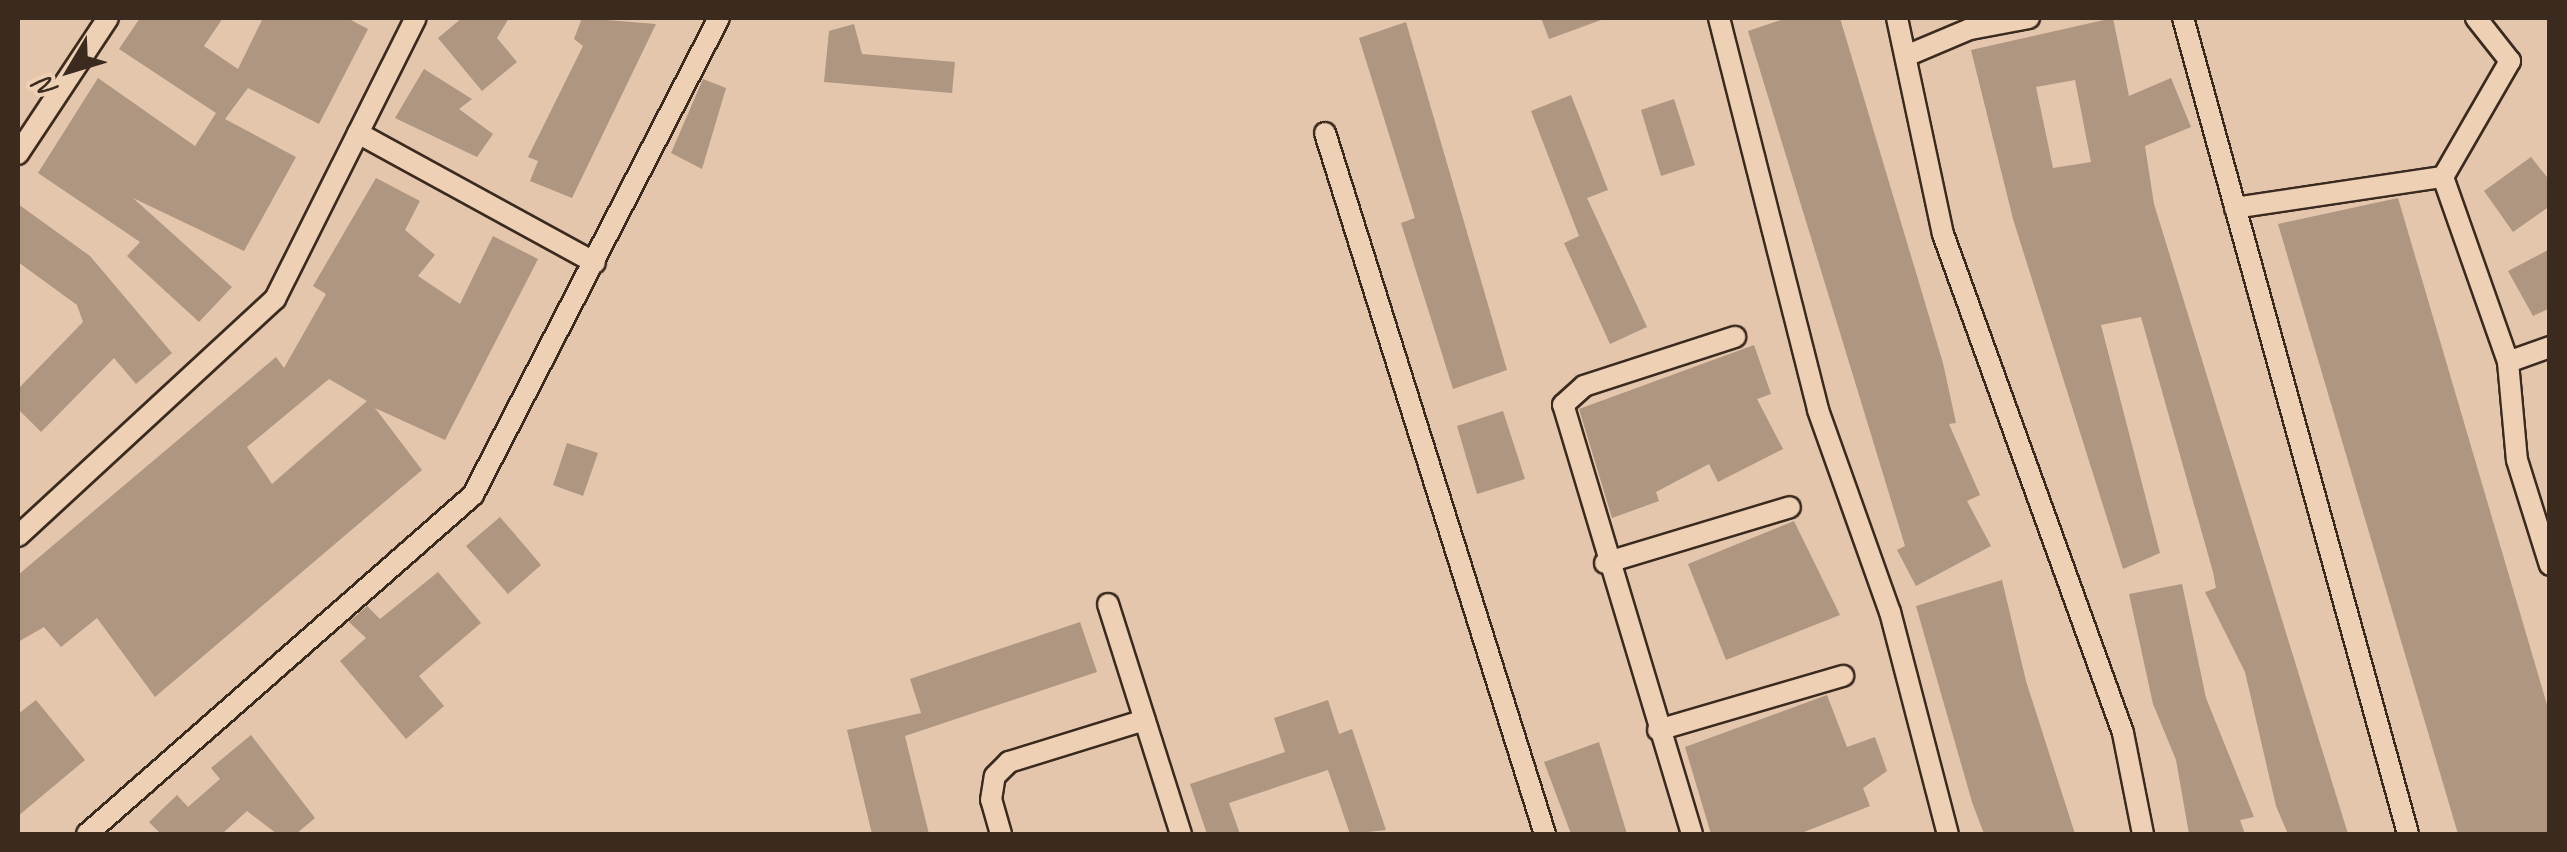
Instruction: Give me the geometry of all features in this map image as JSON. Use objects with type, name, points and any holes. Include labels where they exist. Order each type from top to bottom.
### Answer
[{"type":"street","points":[[18,154],[108,18]]},
{"type":"street","points":[[18,536],[265,311],[416,18]]},
{"type":"street","points":[[87,834],[473,495],[719,18]]},
{"type":"street","points":[[1719,18],[1818,410],[1890,612],[1948,834]]},
{"type":"street","points":[[1898,18],[1943,234],[2123,733],[2143,834]]},
{"type":"street","points":[[1906,56],[1970,29],[2029,18]]},
{"type":"street","points":[[2182,18],[2408,834]]},
{"type":"street","points":[[2476,18],[2510,61],[2443,177],[2508,362],[2517,460],[2550,564]]},
{"type":"street","points":[[358,133],[595,263]]},
{"type":"street","points":[[1325,133],[1545,834]]},
{"type":"street","points":[[2235,208],[2443,177]]},
{"type":"street","points":[[1692,834],[1605,563],[1562,405],[1584,386],[1735,337]]},
{"type":"street","points":[[2508,362],[2550,347]]},
{"type":"street","points":[[1605,563],[1790,507]]},
{"type":"street","points":[[1108,604],[1180,834]]},
{"type":"street","points":[[1658,730],[1843,676]]},
{"type":"street","points":[[1002,834],[991,800],[994,776],[1010,762],[1145,720]]},
{"type":"building","points":[[140,18],[223,18],[204,46],[238,69],[263,18],[347,18],[368,29],[319,124],[248,88],[225,119],[296,157],[244,251],[133,198],[232,287],[199,322],[127,256],[140,242],[38,173],[98,78],[195,146],[216,113],[119,49]]},
{"type":"building","points":[[462,18],[509,18],[497,38],[517,62],[482,91],[438,38]]},
{"type":"building","points":[[582,18],[656,24],[572,198],[530,181],[538,161],[528,157],[583,46],[574,39]]},
{"type":"building","points":[[1541,18],[1601,18],[1601,20],[1549,39]]},
{"type":"building","points":[[1787,18],[1840,18],[1943,363],[1956,423],[1949,424],[1980,495],[1967,501],[1991,546],[1916,586],[1897,550],[1905,546],[1748,31]]},
{"type":"building","points":[[2113,18],[2129,96],[2171,78],[2191,127],[2145,146],[2154,204],[2348,834],[2288,834],[2276,806],[2245,672],[2205,592],[2216,588],[2213,572],[2141,317],[2101,325],[2160,553],[2123,569],[2013,219],[1971,50]],"holes":[[[2075,80],[2091,162],[2053,168],[2036,87]]]},
{"type":"building","points":[[1406,22],[1507,370],[1453,389],[1401,223],[1415,218],[1359,38]]},
{"type":"building","points":[[854,24],[862,54],[955,62],[952,93],[824,82],[829,31]]},
{"type":"building","points":[[424,69],[472,99],[459,109],[493,134],[477,157],[395,118]]},
{"type":"building","points":[[703,79],[726,88],[702,169],[671,153]]},
{"type":"building","points":[[1571,95],[1608,190],[1587,198],[1647,327],[1610,344],[1564,243],[1579,236],[1531,111]]},
{"type":"building","points":[[1674,99],[1695,165],[1661,176],[1641,110]]},
{"type":"building","points":[[2531,157],[2550,181],[2550,206],[2513,232],[2484,191]]},
{"type":"building","points":[[376,178],[420,201],[405,230],[435,255],[418,276],[460,304],[493,236],[538,259],[445,440],[375,408],[422,470],[155,697],[97,618],[61,647],[44,627],[18,642],[18,575],[276,357],[284,368],[326,294],[313,286]],"holes":[[[329,379],[367,401],[272,484],[247,447]]]},
{"type":"building","points":[[2398,198],[2550,715],[2550,834],[2458,834],[2278,224]]},
{"type":"building","points":[[18,204],[90,256],[172,353],[136,384],[114,358],[41,432],[18,409],[18,389],[83,322],[77,305],[18,262]]},
{"type":"building","points":[[2550,249],[2550,308],[2533,316],[2508,271]]},
{"type":"building","points":[[1754,345],[1771,394],[1757,399],[1783,449],[1718,482],[1709,464],[1656,492],[1659,501],[1612,518],[1579,409]]},
{"type":"building","points":[[1503,411],[1525,479],[1477,494],[1457,426]]},
{"type":"building","points":[[567,443],[598,453],[583,496],[553,485]]},
{"type":"building","points":[[500,517],[541,565],[508,594],[466,546]]},
{"type":"building","points":[[1794,521],[1840,615],[1726,660],[1688,564]]},
{"type":"building","points":[[438,572],[481,623],[419,676],[444,706],[406,739],[340,661],[366,638],[349,622],[367,606],[380,619]]},
{"type":"building","points":[[2002,580],[2026,681],[2075,834],[1984,834],[1972,802],[1916,606]]},
{"type":"building","points":[[2182,584],[2206,698],[2254,817],[2240,820],[2245,834],[2189,834],[2176,760],[2153,704],[2129,594]]},
{"type":"building","points":[[1080,622],[1097,672],[905,736],[929,834],[872,834],[847,730],[921,713],[910,679]]},
{"type":"building","points":[[1827,695],[1847,747],[1875,737],[1887,771],[1863,788],[1870,806],[1799,834],[1711,834],[1685,747]]},
{"type":"building","points":[[36,700],[85,760],[18,816],[18,714]]},
{"type":"building","points":[[1328,700],[1339,734],[1352,729],[1386,830],[1350,834],[1328,770],[1229,803],[1240,834],[1207,834],[1190,784],[1285,752],[1274,718]]},
{"type":"building","points":[[251,735],[315,818],[296,834],[277,834],[247,811],[222,834],[161,834],[149,822],[177,795],[188,807],[220,779],[211,768]]},
{"type":"building","points":[[1599,742],[1627,834],[1571,834],[1544,762]]}]
